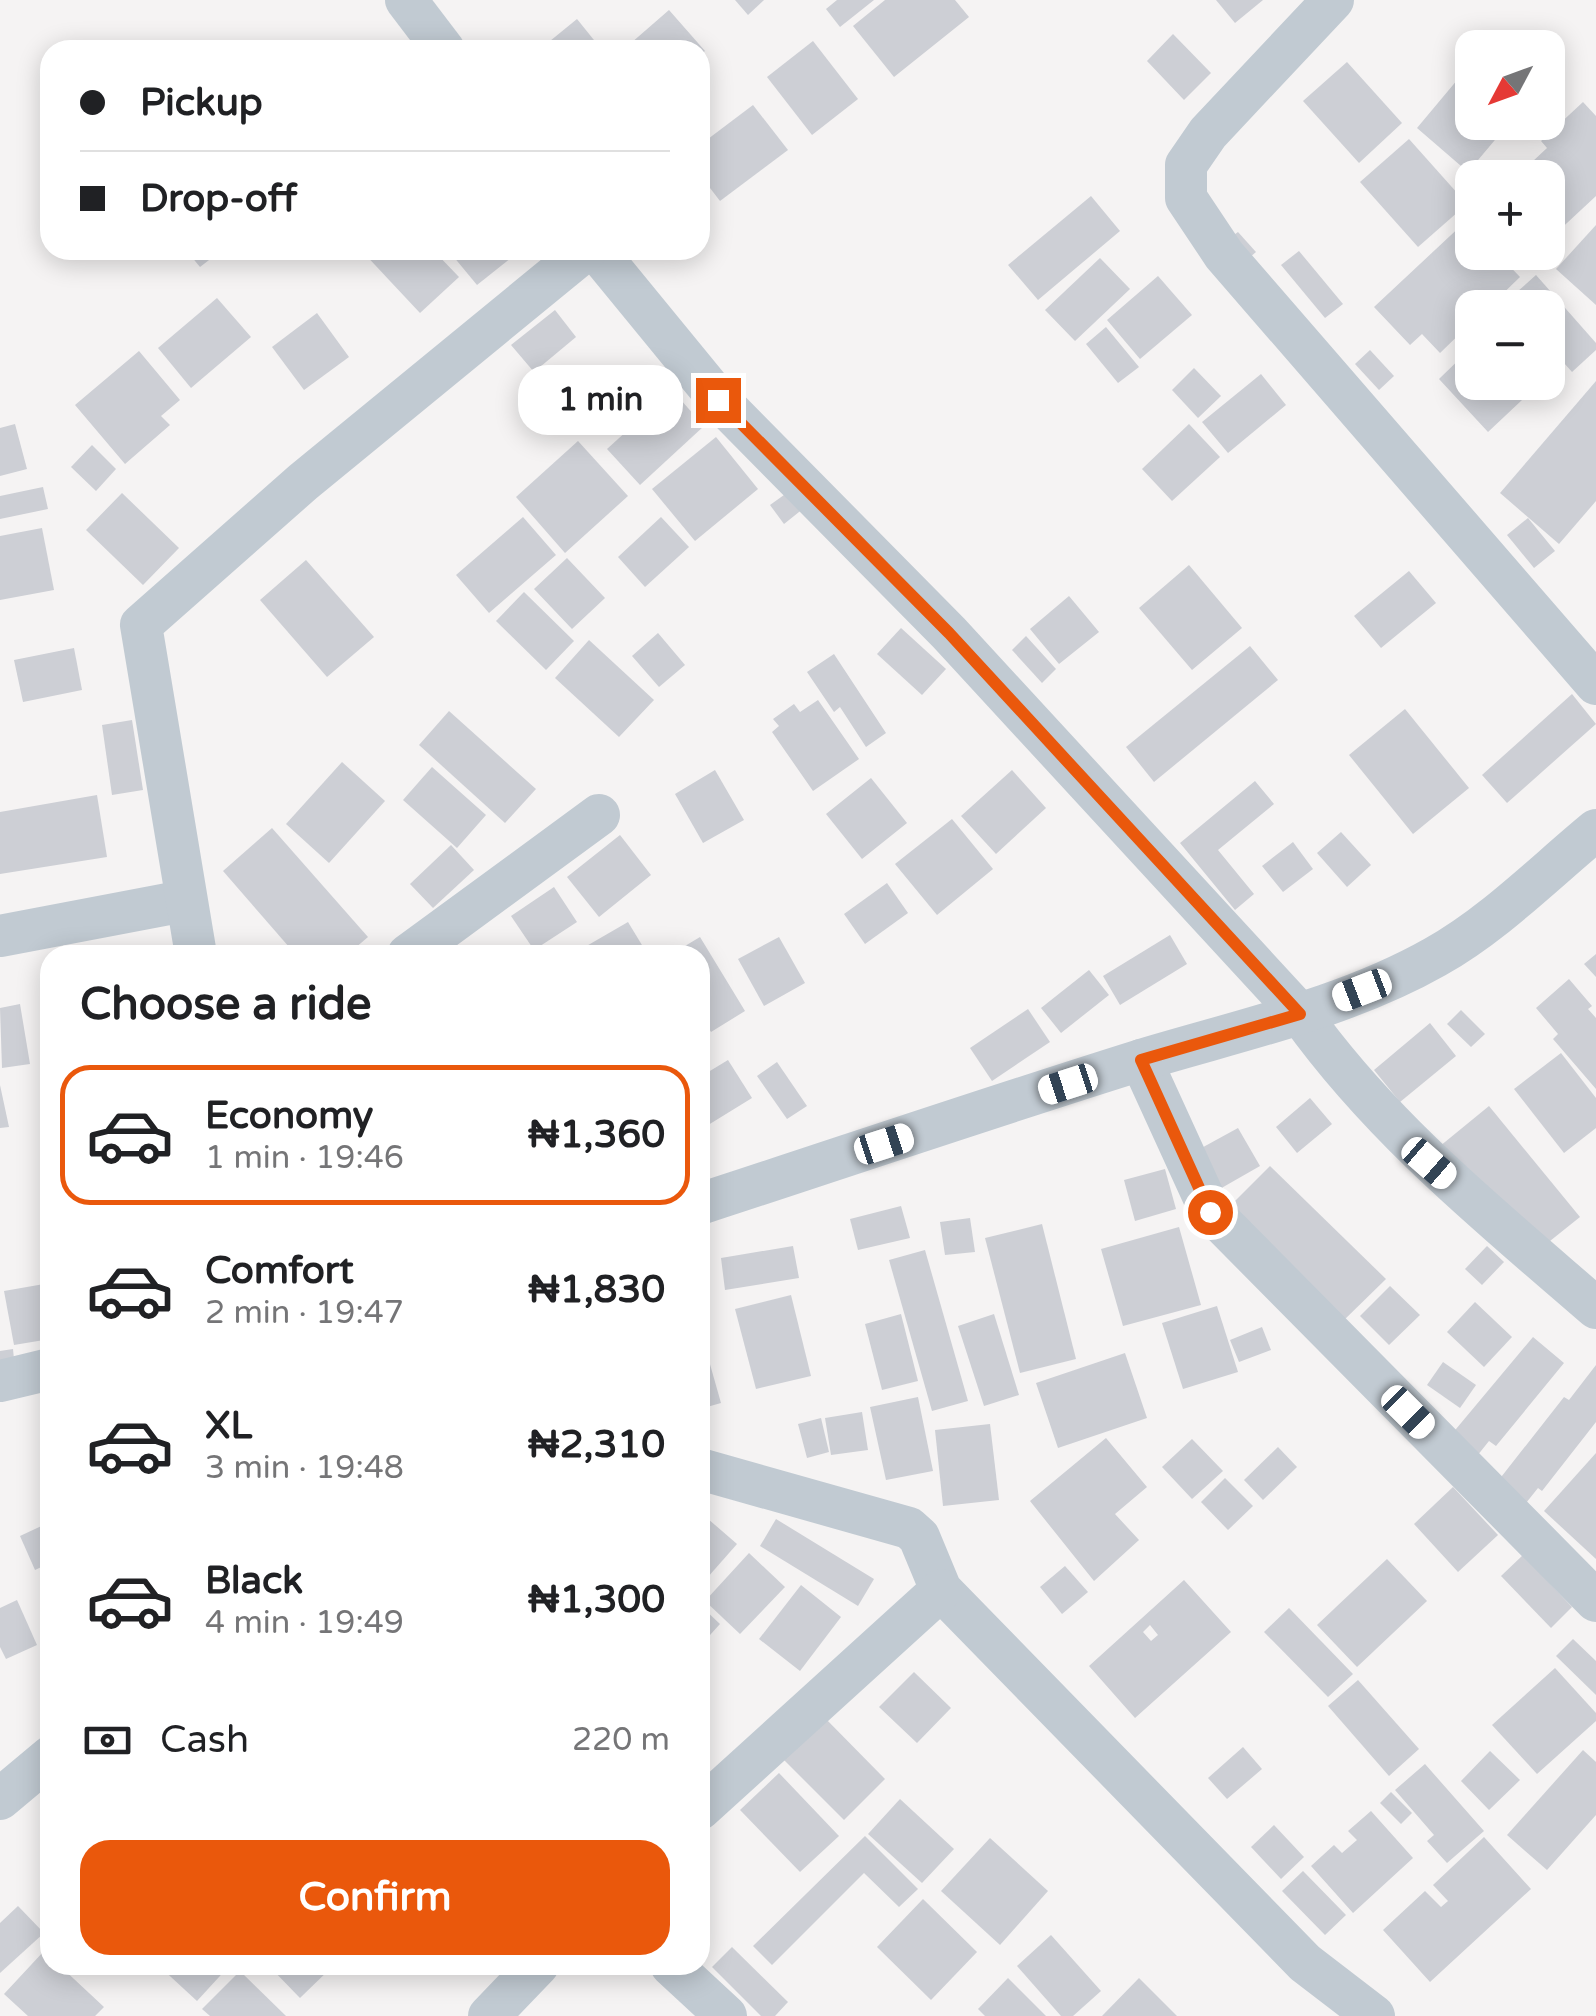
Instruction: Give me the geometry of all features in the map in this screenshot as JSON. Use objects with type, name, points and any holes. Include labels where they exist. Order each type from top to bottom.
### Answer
[{"type":"street","points":[[406,0],[436,40]]},
{"type":"street","points":[[1333,0],[1208,133],[1186,165],[1186,198],[1224,255],[1596,684]]},
{"type":"street","points":[[194,945],[141,625],[303,482],[574,260]]},
{"type":"street","points":[[604,260],[718,400],[949,633],[1300,1014],[1340,1071],[1429,1163],[1596,1308]]},
{"type":"street","points":[[422,945],[599,815]]},
{"type":"street","points":[[710,1201],[1141,1060],[1300,1014],[1394,978],[1438,956],[1596,830]]},
{"type":"street","points":[[0,936],[184,901]]},
{"type":"street","points":[[1141,1060],[1210,1212],[1596,1600]]},
{"type":"street","points":[[0,1381],[40,1371]]},
{"type":"street","points":[[710,1473],[909,1528],[919,1537],[941,1590],[1305,1963],[1374,2016]]},
{"type":"street","points":[[710,1800],[941,1590]]},
{"type":"street","points":[[0,1799],[40,1765]]},
{"type":"street","points":[[489,2016],[528,1975]]},
{"type":"street","points":[[682,1975],[726,2016]]},
{"type":"building","points":[[735,0],[764,0],[748,15]]},
{"type":"building","points":[[837,0],[874,0],[840,27],[826,9]]},
{"type":"building","points":[[885,0],[955,0],[969,17],[894,77],[853,26]]},
{"type":"building","points":[[1216,0],[1263,0],[1235,23]]},
{"type":"building","points":[[669,10],[695,40],[634,40]]},
{"type":"building","points":[[577,19],[594,40],[551,40]]},
{"type":"building","points":[[1173,34],[1211,73],[1184,100],[1147,61]]},
{"type":"building","points":[[813,41],[858,99],[812,135],[767,77]]},
{"type":"building","points":[[1347,62],[1402,123],[1359,163],[1303,101]]},
{"type":"building","points":[[1455,83],[1455,140],[1495,140],[1478,160],[1455,161],[1417,128]]},
{"type":"building","points":[[1583,102],[1596,116],[1596,196],[1565,225],[1565,160],[1534,160],[1547,148],[1542,140],[1565,140],[1565,119]]},
{"type":"building","points":[[753,105],[788,150],[720,201],[710,188],[710,137]]},
{"type":"building","points":[[1409,139],[1455,191],[1455,215],[1418,247],[1360,182]]},
{"type":"building","points":[[1091,196],[1120,231],[1038,300],[1008,265]]},
{"type":"building","points":[[1596,225],[1596,305],[1557,270],[1565,270],[1565,259]]},
{"type":"building","points":[[1455,231],[1455,270],[1513,270],[1520,277],[1507,290],[1455,290],[1455,338],[1440,353],[1422,334],[1410,345],[1374,307]]},
{"type":"building","points":[[1238,232],[1256,252],[1249,258],[1231,237]]},
{"type":"building","points":[[1299,251],[1343,304],[1325,318],[1281,265]]},
{"type":"building","points":[[1100,258],[1130,289],[1075,341],[1045,310]]},
{"type":"building","points":[[370,260],[443,260],[459,277],[420,313]]},
{"type":"building","points":[[456,260],[508,260],[477,285]]},
{"type":"building","points":[[1536,275],[1549,290],[1519,290]]},
{"type":"building","points":[[1158,276],[1192,315],[1140,359],[1107,320]]},
{"type":"building","points":[[217,298],[251,337],[191,388],[158,348]]},
{"type":"building","points":[[1565,308],[1596,343],[1596,350],[1572,372],[1565,364]]},
{"type":"building","points":[[555,310],[576,337],[534,372],[511,345]]},
{"type":"building","points":[[317,313],[349,357],[304,390],[272,347]]},
{"type":"building","points":[[1106,327],[1139,367],[1118,383],[1086,344]]},
{"type":"building","points":[[1370,350],[1394,376],[1379,390],[1355,364]]},
{"type":"building","points":[[139,351],[180,400],[161,416],[170,425],[125,464],[75,405]]},
{"type":"building","points":[[1455,363],[1455,396],[1439,379]]},
{"type":"building","points":[[1194,368],[1221,396],[1198,418],[1172,390]]},
{"type":"building","points":[[1261,374],[1286,405],[1228,453],[1202,422]]},
{"type":"building","points":[[1596,381],[1596,501],[1559,544],[1500,493]]},
{"type":"building","points":[[672,390],[704,426],[640,485],[607,449]]},
{"type":"building","points":[[1458,400],[1522,400],[1488,432]]},
{"type":"building","points":[[15,424],[27,469],[0,476],[0,428]]},
{"type":"building","points":[[1189,424],[1220,457],[1172,501],[1142,469]]},
{"type":"building","points":[[716,437],[758,489],[695,541],[652,489]]},
{"type":"building","points":[[578,441],[628,496],[565,553],[516,497]]},
{"type":"building","points":[[92,445],[116,469],[96,491],[71,467]]},
{"type":"building","points":[[43,487],[48,509],[0,519],[0,496]]},
{"type":"building","points":[[791,490],[804,508],[784,524],[770,505]]},
{"type":"building","points":[[122,493],[179,548],[143,585],[86,530]]},
{"type":"building","points":[[523,517],[556,555],[489,613],[456,575]]},
{"type":"building","points":[[661,517],[689,547],[645,587],[618,557]]},
{"type":"building","points":[[1528,518],[1555,551],[1534,568],[1507,535]]},
{"type":"building","points":[[42,528],[54,590],[0,600],[0,536]]},
{"type":"building","points":[[567,558],[605,598],[572,629],[534,589]]},
{"type":"building","points":[[306,560],[374,637],[327,677],[260,600]]},
{"type":"building","points":[[1189,565],[1242,628],[1192,670],[1139,608]]},
{"type":"building","points":[[1409,571],[1436,603],[1381,648],[1354,616]]},
{"type":"building","points":[[524,592],[574,641],[546,670],[496,621]]},
{"type":"building","points":[[1069,596],[1099,632],[1059,664],[1030,629]]},
{"type":"building","points":[[901,628],[946,669],[922,695],[877,654]]},
{"type":"building","points":[[658,633],[685,665],[659,687],[632,656]]},
{"type":"building","points":[[1026,636],[1056,669],[1042,683],[1012,650]]},
{"type":"building","points":[[589,640],[654,700],[619,737],[555,678]]},
{"type":"building","points":[[1250,646],[1278,680],[1154,782],[1126,747]]},
{"type":"building","points":[[74,648],[82,690],[23,702],[14,660]]},
{"type":"building","points":[[834,654],[886,733],[866,747],[840,707],[834,712],[807,672]]},
{"type":"building","points":[[1572,694],[1596,724],[1507,803],[1482,775]]},
{"type":"building","points":[[818,700],[859,759],[813,791],[772,732],[779,726],[773,719],[794,704],[800,712]]},
{"type":"building","points":[[1405,709],[1469,788],[1413,834],[1349,755]]},
{"type":"building","points":[[449,711],[536,789],[505,823],[419,745]]},
{"type":"building","points":[[132,720],[143,790],[112,795],[102,725]]},
{"type":"building","points":[[342,762],[385,801],[329,863],[286,824]]},
{"type":"building","points":[[432,767],[486,815],[457,848],[403,800]]},
{"type":"building","points":[[715,770],[744,820],[703,843],[675,794]]},
{"type":"building","points":[[1012,770],[1046,808],[996,854],[961,816]]},
{"type":"building","points":[[871,778],[907,823],[862,859],[826,814]]},
{"type":"building","points":[[1255,781],[1274,804],[1218,850],[1254,894],[1235,910],[1180,843]]},
{"type":"building","points":[[97,795],[107,857],[0,874],[0,812]]},
{"type":"building","points":[[952,819],[993,869],[937,915],[895,864]]},
{"type":"building","points":[[272,828],[368,937],[359,945],[287,945],[223,871]]},
{"type":"building","points":[[1341,832],[1371,865],[1347,887],[1317,853]]},
{"type":"building","points":[[620,835],[651,875],[599,917],[567,877]]},
{"type":"building","points":[[1293,842],[1313,869],[1283,892],[1262,866]]},
{"type":"building","points":[[451,845],[474,870],[433,908],[410,884]]},
{"type":"building","points":[[887,883],[908,913],[865,944],[844,914]]},
{"type":"building","points":[[554,887],[577,922],[542,945],[531,945],[511,916]]},
{"type":"building","points":[[628,922],[642,945],[588,945]]},
{"type":"building","points":[[1170,935],[1187,964],[1120,1005],[1103,976]]},
{"type":"building","points":[[700,937],[705,945],[687,945]]},
{"type":"building","points":[[779,937],[805,983],[764,1006],[738,959]]},
{"type":"building","points":[[710,953],[745,1011],[710,1030]]},
{"type":"building","points":[[1596,954],[1596,977],[1584,964]]},
{"type":"building","points":[[1089,970],[1109,995],[1061,1033],[1041,1008]]},
{"type":"building","points":[[1569,979],[1592,1006],[1588,1009],[1596,1018],[1596,1089],[1553,1039],[1558,1034],[1536,1008]]},
{"type":"building","points":[[20,1004],[30,1064],[2,1068],[0,1008]]},
{"type":"building","points":[[1028,1009],[1050,1042],[992,1081],[970,1048]]},
{"type":"building","points":[[1461,1010],[1485,1034],[1471,1047],[1447,1024]]},
{"type":"building","points":[[1430,1023],[1456,1056],[1400,1102],[1374,1070]]},
{"type":"building","points":[[1561,1053],[1596,1098],[1596,1128],[1564,1153],[1514,1089]]},
{"type":"building","points":[[728,1060],[752,1098],[710,1124],[710,1071]]},
{"type":"building","points":[[777,1062],[807,1106],[787,1119],[757,1076]]},
{"type":"building","points":[[0,1085],[9,1127],[0,1128]]},
{"type":"building","points":[[1310,1098],[1332,1124],[1297,1153],[1276,1127]]},
{"type":"building","points":[[1489,1106],[1580,1217],[1540,1249],[1434,1151]]},
{"type":"building","points":[[1238,1128],[1260,1166],[1218,1190],[1196,1151]]},
{"type":"building","points":[[1270,1166],[1386,1279],[1341,1323],[1226,1210]]},
{"type":"building","points":[[1165,1169],[1176,1209],[1135,1221],[1124,1180]]},
{"type":"building","points":[[901,1206],[910,1238],[858,1250],[850,1219]]},
{"type":"building","points":[[970,1218],[975,1252],[945,1255],[940,1222]]},
{"type":"building","points":[[1042,1224],[1076,1359],[1020,1373],[985,1238]]},
{"type":"building","points":[[1179,1227],[1201,1305],[1123,1326],[1101,1249]]},
{"type":"building","points":[[793,1246],[799,1278],[725,1290],[721,1258]]},
{"type":"building","points":[[1487,1246],[1504,1262],[1482,1285],[1465,1269]]},
{"type":"building","points":[[925,1250],[968,1401],[932,1411],[889,1260]]},
{"type":"building","points":[[40,1285],[40,1341],[14,1345],[4,1291]]},
{"type":"building","points":[[1390,1286],[1420,1315],[1389,1345],[1360,1316]]},
{"type":"building","points":[[791,1295],[811,1376],[756,1389],[735,1309]]},
{"type":"building","points":[[1475,1302],[1512,1337],[1484,1367],[1447,1332]]},
{"type":"building","points":[[1217,1306],[1238,1372],[1183,1389],[1162,1323]]},
{"type":"building","points":[[901,1314],[918,1381],[882,1390],[865,1324]]},
{"type":"building","points":[[994,1314],[1019,1395],[984,1406],[958,1326]]},
{"type":"building","points":[[1262,1327],[1271,1350],[1239,1362],[1230,1340]]},
{"type":"building","points":[[1533,1337],[1564,1363],[1496,1446],[1489,1441],[1477,1456],[1451,1435]]},
{"type":"building","points":[[13,1349],[15,1370],[0,1372],[0,1351]]},
{"type":"building","points":[[1125,1353],[1147,1418],[1058,1448],[1036,1383]]},
{"type":"building","points":[[1443,1362],[1476,1385],[1460,1408],[1427,1385]]},
{"type":"building","points":[[710,1364],[721,1403],[710,1406]]},
{"type":"building","points":[[1596,1365],[1596,1422],[1542,1491],[1538,1488],[1526,1503],[1498,1481],[1564,1397],[1569,1400]]},
{"type":"building","points":[[918,1397],[933,1471],[886,1480],[870,1407]]},
{"type":"building","points":[[862,1412],[868,1450],[831,1455],[825,1418]]},
{"type":"building","points":[[821,1418],[829,1452],[807,1458],[798,1424]]},
{"type":"building","points":[[990,1424],[999,1500],[943,1506],[935,1430]]},
{"type":"building","points":[[1106,1438],[1147,1487],[1115,1514],[1139,1540],[1094,1581],[1030,1501]]},
{"type":"building","points":[[1192,1439],[1223,1471],[1192,1499],[1162,1467]]},
{"type":"building","points":[[1278,1447],[1297,1467],[1263,1500],[1244,1480]]},
{"type":"building","points":[[1596,1453],[1596,1559],[1544,1511]]},
{"type":"building","points":[[1225,1478],[1253,1506],[1228,1530],[1201,1502]]},
{"type":"building","points":[[1453,1487],[1498,1535],[1458,1572],[1414,1524]]},
{"type":"building","points":[[776,1519],[874,1579],[858,1606],[760,1546]]},
{"type":"building","points":[[710,1521],[737,1544],[710,1575]]},
{"type":"building","points":[[40,1527],[40,1568],[35,1570],[20,1536]]},
{"type":"building","points":[[749,1553],[785,1587],[740,1634],[710,1606],[710,1596]]},
{"type":"building","points":[[1523,1555],[1572,1607],[1551,1628],[1501,1576]]},
{"type":"building","points":[[1387,1559],[1427,1601],[1357,1667],[1317,1625]]},
{"type":"building","points":[[1065,1566],[1088,1592],[1062,1614],[1040,1587]]},
{"type":"building","points":[[1184,1580],[1231,1632],[1135,1718],[1089,1666]],"holes":[[[1150,1625],[1158,1635],[1151,1641],[1143,1632]]]},
{"type":"building","points":[[801,1585],[841,1617],[800,1671],[759,1639]]},
{"type":"building","points":[[17,1600],[37,1645],[6,1659],[0,1647],[0,1608]]},
{"type":"building","points":[[1289,1608],[1353,1674],[1328,1697],[1264,1632]]},
{"type":"building","points":[[710,1614],[720,1624],[710,1635]]},
{"type":"building","points":[[1573,1639],[1596,1661],[1596,1695],[1556,1656]]},
{"type":"building","points":[[1555,1668],[1596,1713],[1596,1721],[1537,1774],[1492,1725]]},
{"type":"building","points":[[914,1672],[951,1708],[917,1743],[879,1707]]},
{"type":"building","points":[[1358,1680],[1419,1749],[1389,1776],[1328,1706]]},
{"type":"building","points":[[821,1714],[885,1779],[844,1820],[779,1755]]},
{"type":"building","points":[[1243,1747],[1262,1769],[1227,1799],[1208,1778]]},
{"type":"building","points":[[1583,1750],[1596,1762],[1596,1815],[1547,1870],[1507,1835]]},
{"type":"building","points":[[1490,1751],[1520,1780],[1489,1810],[1461,1781]]},
{"type":"building","points":[[1425,1764],[1484,1831],[1447,1863],[1427,1841],[1434,1835],[1395,1790]]},
{"type":"building","points":[[779,1773],[839,1836],[800,1872],[740,1810]]},
{"type":"building","points":[[1391,1792],[1412,1813],[1401,1824],[1380,1803]]},
{"type":"building","points":[[900,1799],[954,1849],[922,1883],[868,1834]]},
{"type":"building","points":[[1371,1811],[1413,1858],[1353,1913],[1311,1866],[1334,1845],[1342,1853],[1357,1840],[1348,1831]]},
{"type":"building","points":[[1274,1825],[1304,1857],[1281,1879],[1251,1847]]},
{"type":"building","points":[[865,1836],[918,1889],[899,1907],[864,1873],[772,1965],[753,1946]]},
{"type":"building","points":[[1484,1837],[1531,1889],[1430,1982],[1383,1930],[1425,1891],[1441,1907],[1448,1901],[1433,1885]]},
{"type":"building","points":[[990,1838],[1048,1891],[1000,1945],[941,1891]]},
{"type":"building","points":[[1303,1871],[1346,1915],[1325,1935],[1282,1891]]},
{"type":"building","points":[[923,1899],[977,1952],[931,2000],[877,1947]]},
{"type":"building","points":[[18,1906],[40,1929],[40,1937],[0,1973],[0,1923]]},
{"type":"building","points":[[1051,1935],[1101,1991],[1073,2016],[1061,2016],[1017,1966]]},
{"type":"building","points":[[732,1947],[788,2002],[775,2016],[761,2016],[712,1967]]},
{"type":"building","points":[[40,1955],[40,1975],[70,1975],[104,2007],[95,2016],[28,2016],[4,1994]]},
{"type":"building","points":[[169,1975],[221,1975],[197,2001]]},
{"type":"building","points":[[236,1975],[244,1975],[286,2016],[210,2016],[202,2009]]},
{"type":"building","points":[[278,1975],[324,1975],[300,1998]]},
{"type":"building","points":[[1008,1978],[1046,2016],[985,2016],[978,2009]]},
{"type":"building","points":[[1139,1978],[1177,2016],[1102,2016]]},
{"type":"route","points":[[718,400],[949,633],[1300,1014],[1141,1060],[1199,1197],[1210,1212]]}]
